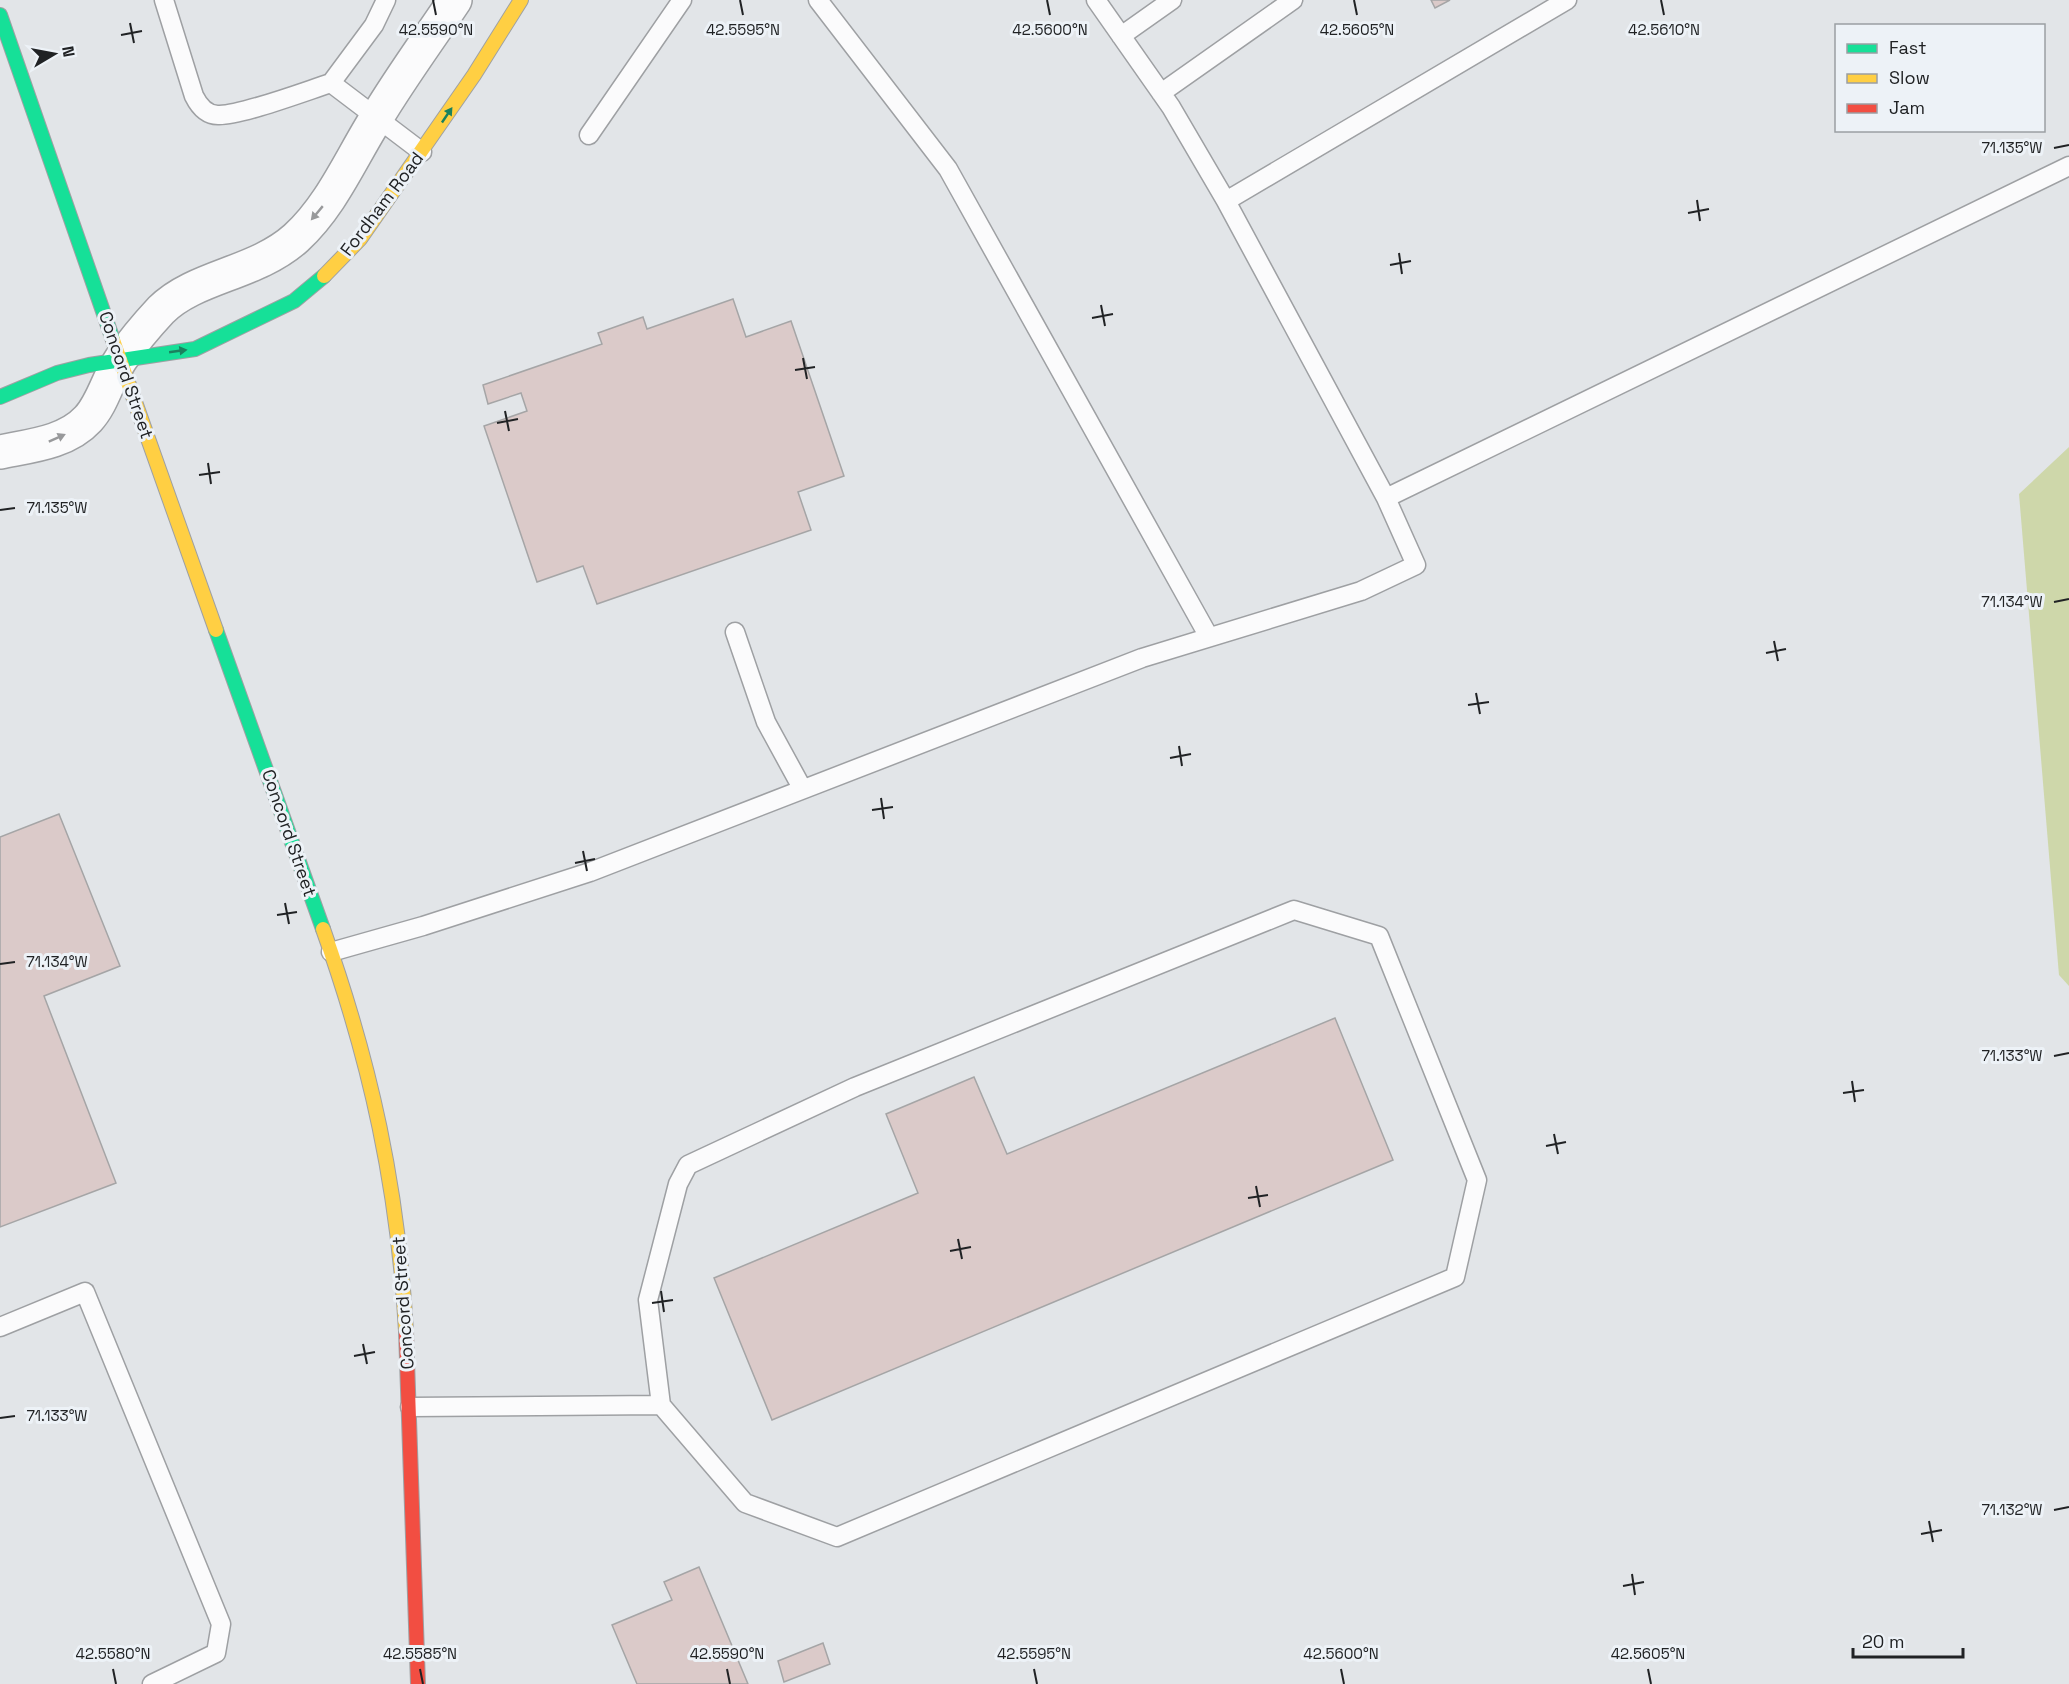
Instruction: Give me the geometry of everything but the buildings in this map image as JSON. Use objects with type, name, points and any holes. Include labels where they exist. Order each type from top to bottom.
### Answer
[{"type":"street","points":[[0,452],[51,442],[75,430],[89,419],[121,360],[160,311],[179,294],[238,272],[272,255],[296,237],[322,208],[376,117],[455,0]]},
{"type":"street","name":"Fordham Road","points":[[0,397],[57,373],[121,360],[195,349],[255,322],[294,301],[323,277],[360,239],[422,152],[521,0]]},
{"type":"street","name":"Concord Street","points":[[0,15],[354,1022],[385,1146],[405,1289],[418,1684]]},
{"type":"lane","points":[[164,0],[199,106],[207,112],[228,114],[331,83],[374,25],[386,0]]},
{"type":"lane","points":[[589,135],[682,0]]},
{"type":"lane","points":[[818,0],[948,169],[1209,637]]},
{"type":"lane","points":[[331,952],[423,926],[590,872],[1142,658],[1361,591],[1416,565],[1386,498],[1226,201],[1161,93],[1096,0]]},
{"type":"lane","points":[[1121,36],[1172,0]]},
{"type":"lane","points":[[1161,93],[1293,0]]},
{"type":"lane","points":[[1226,201],[1542,7],[1567,0]]},
{"type":"lane","points":[[331,83],[422,152]]},
{"type":"lane","points":[[1386,498],[2069,166]]},
{"type":"lane","points":[[735,632],[766,722],[802,788]]},
{"type":"lane","points":[[410,1407],[661,1405],[745,1503],[837,1537],[1455,1277],[1477,1180],[1379,936],[1294,909],[855,1087],[688,1165],[678,1184],[648,1300],[661,1405]]},
{"type":"lane","points":[[0,1327],[85,1292],[221,1624],[216,1653],[152,1684]]},
{"type":"green space","points":[[2069,447],[2069,986],[2059,975],[2019,494]]},
{"type":"traffic: fast","points":[[0,15],[113,340]]},
{"type":"traffic: fast","points":[[0,397],[57,373],[89,365],[195,349],[294,301],[324,276]]},
{"type":"traffic: fast","points":[[216,630],[323,929]]},
{"type":"traffic: slow","points":[[324,276],[360,239],[474,75],[521,0]]},
{"type":"traffic: slow","points":[[113,340],[216,630]]},
{"type":"traffic: slow","points":[[323,929],[355,1029],[380,1127],[396,1227],[406,1331]]},
{"type":"traffic: jam","points":[[406,1331],[418,1684]]}]
